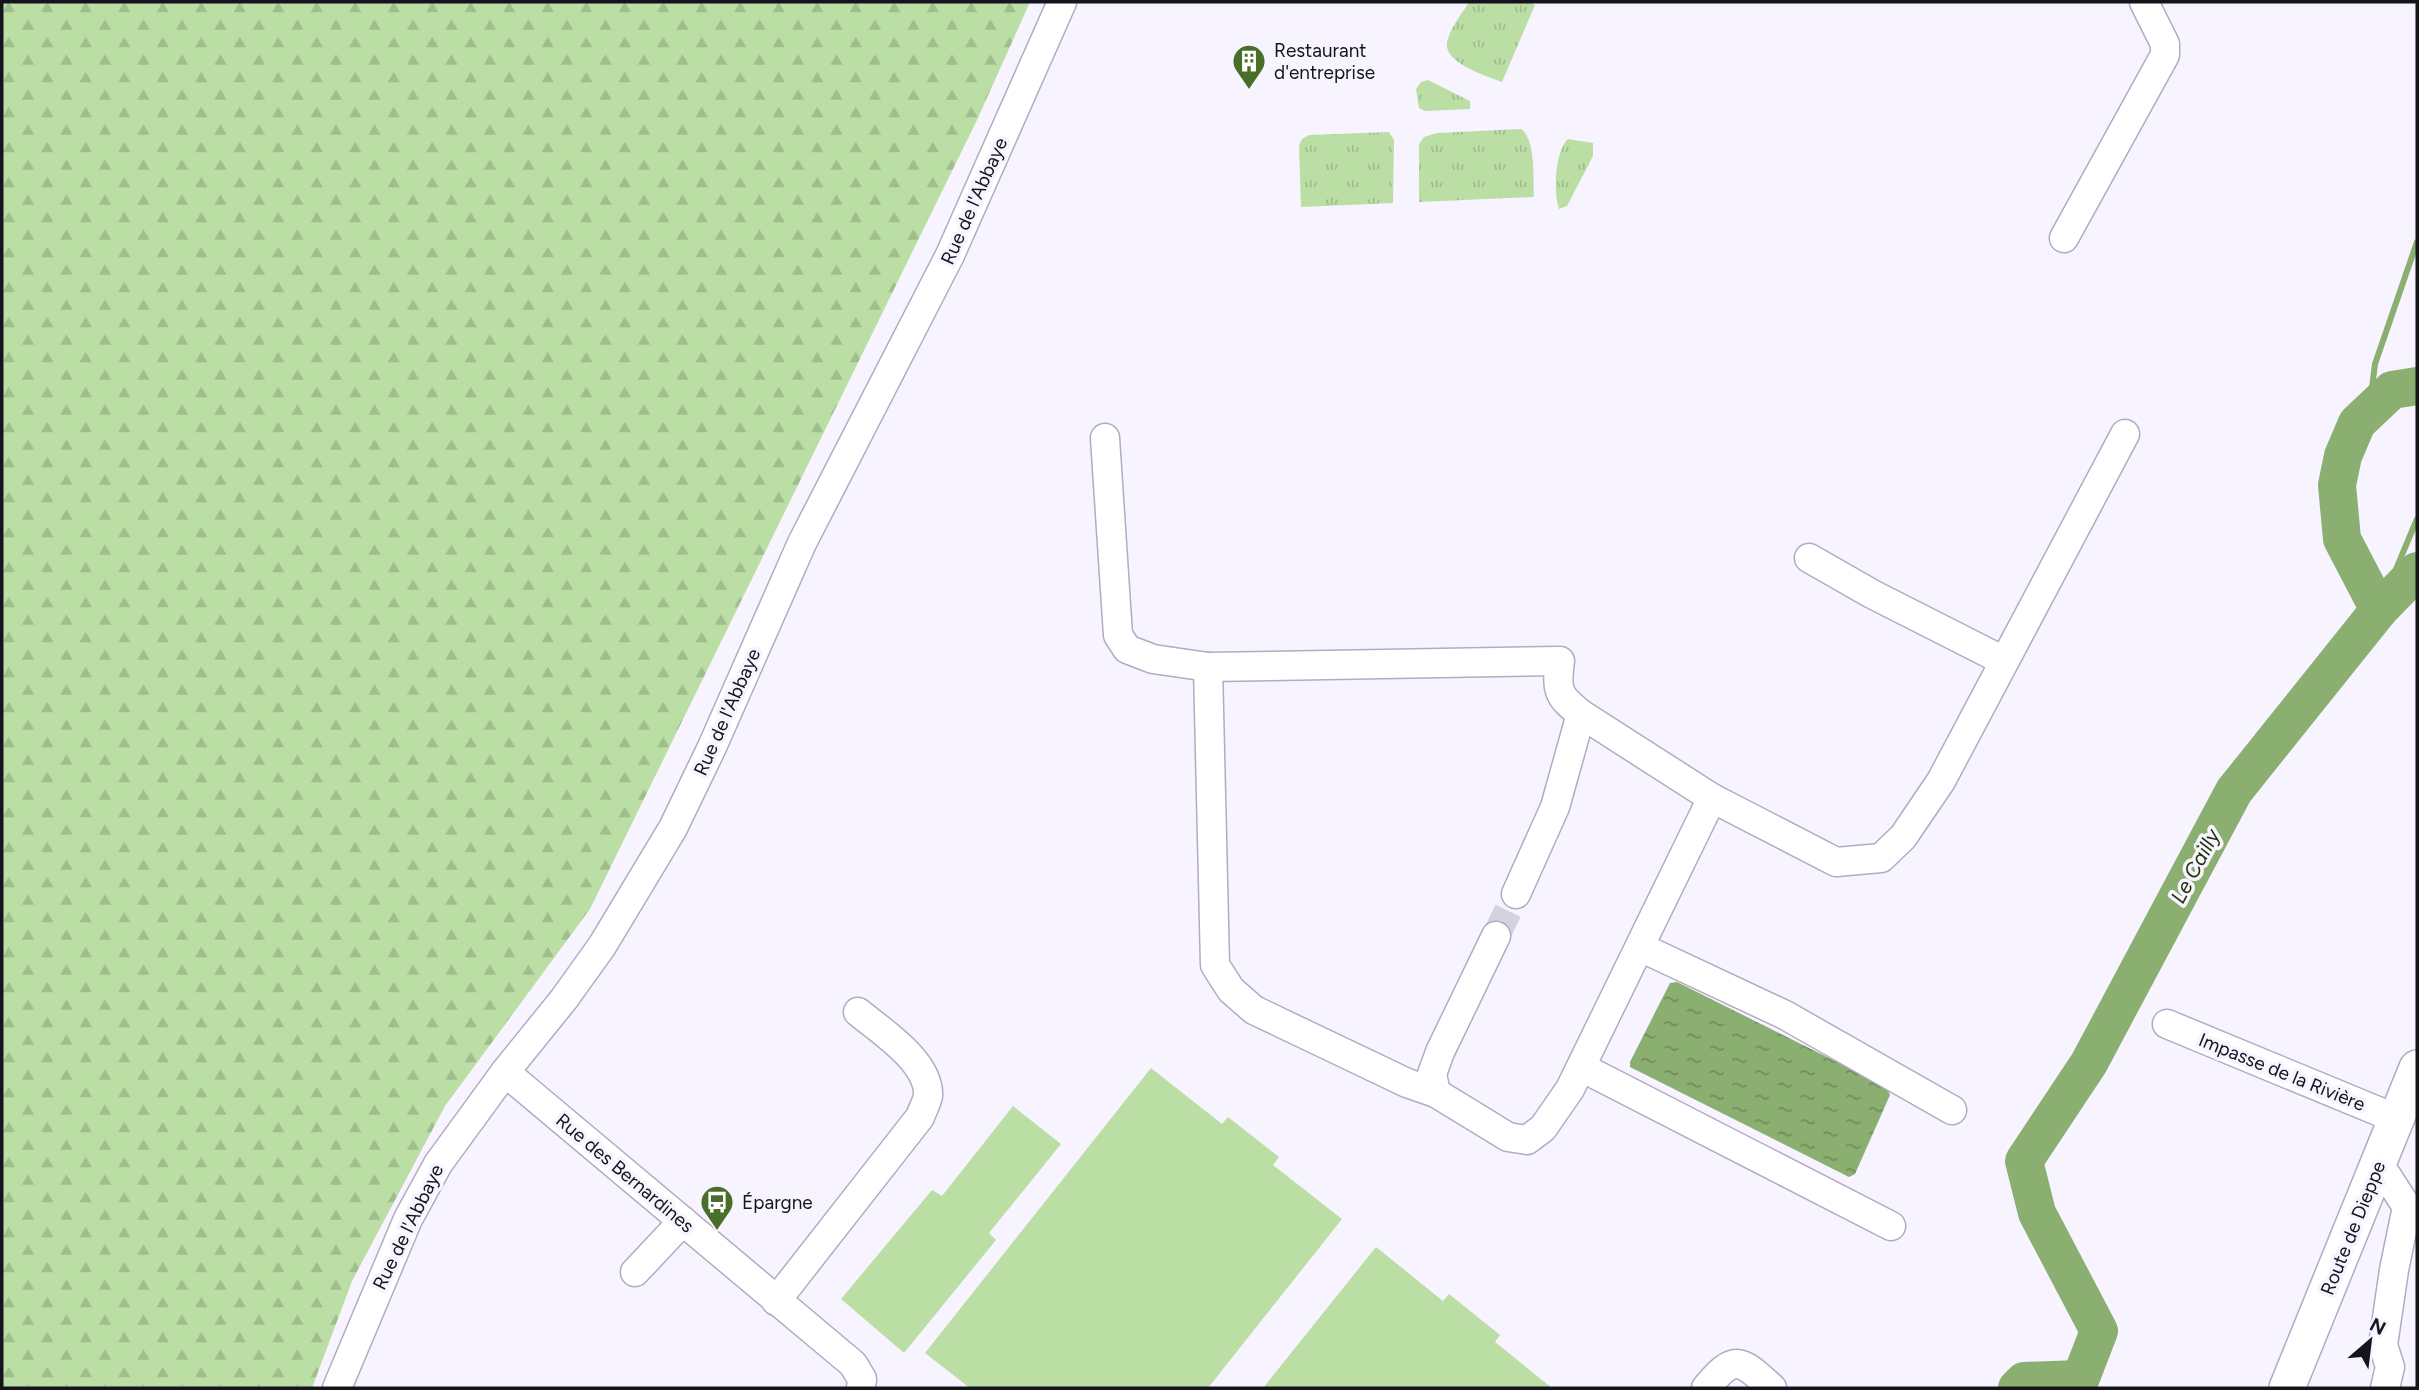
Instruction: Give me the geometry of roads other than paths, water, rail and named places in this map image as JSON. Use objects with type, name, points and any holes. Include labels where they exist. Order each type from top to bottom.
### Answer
[{"type":"main road","name":"Route de Dieppe","points":[[2287,1388],[2416,1076]]},
{"type":"street","name":"Rue de l'Abbaye","points":[[337,1388],[408,1219],[438,1164],[602,946],[673,828],[803,542],[950,255],[1062,2]]},
{"type":"street","points":[[2064,238],[2165,55],[2165,44],[2144,2]]},
{"type":"street","points":[[1105,438],[1118,635],[1127,649],[1153,659],[1208,667],[1560,661],[1558,679],[1562,699],[1581,714],[1712,798],[1836,862],[1881,858],[1903,837],[1923,810],[1941,781],[2124,434]]},
{"type":"street","points":[[1809,558],[1872,594],[2004,661]]},
{"type":"street","points":[[1208,667],[1215,965],[1231,990],[1254,1010],[1407,1083],[1436,1093],[1508,1137],[1527,1140],[1543,1128],[1570,1089],[1712,798]]},
{"type":"street","points":[[1516,894],[1555,807],[1581,714]]},
{"type":"street","points":[[1436,1093],[1432,1074],[1440,1052],[1496,936]]},
{"type":"street","points":[[1640,947],[1785,1015],[1952,1110]]},
{"type":"street","points":[[776,1301],[920,1117],[928,1096],[922,1073],[907,1053],[858,1012]]},
{"type":"street","name":"Impasse de la Rivière","points":[[2167,1024],[2398,1119]]},
{"type":"street","points":[[1581,1067],[1891,1226]]},
{"type":"street","name":"Rue des Bernardines","points":[[505,1072],[852,1364],[862,1379],[861,1388]]},
{"type":"street","points":[[2376,1170],[2387,1176],[2407,1207],[2383,1345],[2390,1367],[2385,1388]]},
{"type":"street","points":[[635,1272],[682,1221]]},
{"type":"street","points":[[1706,1388],[1723,1367],[1732,1364],[1752,1371],[1772,1388]]},
{"type":"water","points":[[1677,982],[1887,1087],[1890,1095],[1855,1174],[1849,1177],[1630,1067],[1630,1062],[1670,983]]},
{"type":"waterway","points":[[2369,411],[2375,364],[2417,242]]},
{"type":"waterway","name":"Le Cailly","points":[[2077,1388],[2099,1331],[2037,1213],[2024,1161],[2089,1063],[2234,791],[2379,610],[2342,539],[2337,485],[2343,456],[2357,423],[2392,390],[2417,386]]},
{"type":"waterway","points":[[2379,610],[2417,519]]},
{"type":"waterway","points":[[2379,610],[2417,571]]},
{"type":"waterway","points":[[2017,1388],[2024,1381],[2079,1379]]},
{"type":"tunnel","points":[[1496,936],[1516,894]]},
{"type":"place","name":"Restaurant d'entreprise","points":[[1249,91]]},
{"type":"place","name":"Épargne","points":[[717,1232]]}]
